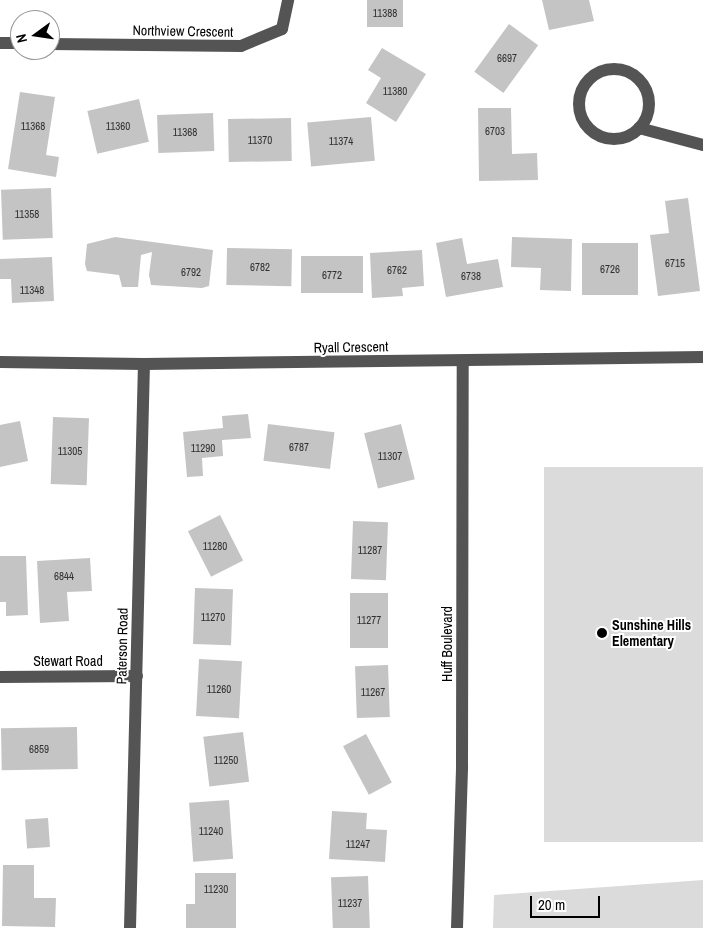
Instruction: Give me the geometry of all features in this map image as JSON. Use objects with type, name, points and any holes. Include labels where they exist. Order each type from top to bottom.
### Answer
[{"type":"street","name":"Northview Crescent","points":[[60,44],[240,46],[282,29],[288,0]]},
{"type":"street","points":[[612,69],[624,70],[639,80],[648,95],[649,106],[646,118],[639,128],[631,134],[620,138],[609,138],[598,135],[589,128],[581,113],[580,97],[584,86],[591,78],[601,71],[612,69]]},
{"type":"street","points":[[639,128],[703,145]]},
{"type":"street","name":"Ryall Crescent","points":[[0,362],[144,364],[703,357]]},
{"type":"street","name":"Huff Boulevard","points":[[457,928],[462,766],[463,361]]},
{"type":"street","name":"Paterson Road","points":[[130,928],[144,364]]},
{"type":"street","name":"Stewart Road","points":[[0,677],[136,676]]},
{"type":"shaded area","points":[[544,467],[703,467],[703,842],[544,842]]},
{"type":"shaded area","points":[[703,880],[703,928],[493,928],[494,895]]},
{"type":"building","points":[[367,0],[403,0],[403,27],[367,27]]},
{"type":"building","points":[[542,0],[589,0],[594,21],[549,30]]},
{"type":"building","points":[[509,24],[538,45],[503,93],[474,72]]},
{"type":"building","points":[[382,48],[426,74],[396,122],[366,103],[381,78],[368,70]]},
{"type":"building","points":[[20,92],[55,97],[46,155],[59,157],[56,177],[8,169]]},
{"type":"building","points":[[139,99],[149,142],[97,154],[87,111]]},
{"type":"building","points":[[478,108],[511,108],[512,154],[537,153],[538,180],[479,181]]},
{"type":"building","points":[[213,113],[214,151],[158,153],[157,115]]},
{"type":"building","points":[[371,117],[375,161],[311,166],[307,123]]},
{"type":"building","points":[[291,118],[292,161],[229,162],[228,119]]},
{"type":"building","points":[[51,188],[53,238],[3,240],[1,190]]},
{"type":"building","points":[[688,198],[700,291],[658,296],[650,235],[669,233],[665,201]]},
{"type":"building","points":[[115,237],[213,250],[209,286],[202,288],[151,285],[149,275],[152,252],[141,255],[138,287],[122,287],[119,275],[87,271],[85,264],[87,244]]},
{"type":"building","points":[[512,237],[572,239],[571,291],[540,290],[541,268],[511,267]]},
{"type":"building","points":[[462,238],[467,264],[498,259],[503,287],[446,297],[436,243]]},
{"type":"building","points":[[582,243],[638,243],[638,295],[582,295]]},
{"type":"building","points":[[227,248],[292,249],[291,286],[226,285]]},
{"type":"building","points":[[422,250],[424,286],[402,288],[403,296],[372,298],[370,253]]},
{"type":"building","points":[[301,256],[363,256],[363,293],[301,293]]},
{"type":"building","points":[[52,257],[54,301],[12,303],[11,279],[0,279],[0,259]]},
{"type":"building","points":[[248,414],[251,438],[222,440],[223,456],[202,458],[203,476],[187,477],[183,432],[223,428],[222,416]]},
{"type":"building","points":[[53,417],[89,418],[87,485],[51,484]]},
{"type":"building","points":[[20,421],[28,461],[0,467],[0,425]]},
{"type":"building","points":[[268,424],[335,432],[330,469],[263,461]]},
{"type":"building","points":[[401,424],[415,479],[378,488],[364,433]]},
{"type":"building","points":[[220,515],[243,560],[211,577],[188,531]]},
{"type":"building","points":[[353,521],[388,522],[386,580],[351,579]]},
{"type":"building","points":[[0,556],[26,556],[28,615],[6,616],[6,602],[0,602]]},
{"type":"building","points":[[90,558],[92,591],[67,592],[69,621],[40,623],[37,561]]},
{"type":"building","points":[[195,588],[233,589],[231,645],[193,644]]},
{"type":"building","points":[[350,593],[388,593],[388,648],[350,648]]},
{"type":"building","points":[[199,659],[242,661],[239,718],[196,716]]},
{"type":"building","points":[[388,665],[390,717],[357,718],[355,666]]},
{"type":"building","points":[[77,727],[78,769],[2,770],[1,728]]},
{"type":"building","points":[[243,732],[249,782],[209,787],[203,737]]},
{"type":"building","points":[[366,734],[392,783],[369,795],[343,746]]},
{"type":"building","points":[[229,800],[233,859],[193,862],[189,803]]},
{"type":"building","points":[[332,811],[367,813],[366,829],[387,830],[385,862],[329,859]]},
{"type":"building","points":[[48,818],[50,847],[27,849],[25,820]]},
{"type":"building","points":[[3,865],[34,865],[34,898],[56,898],[55,927],[2,926]]},
{"type":"building","points":[[195,873],[236,873],[236,928],[186,928],[186,904],[195,904]]},
{"type":"building","points":[[368,876],[370,928],[333,928],[331,877]]},
{"type":"place","name":"Sunshine Hills Elementary","points":[[602,633]]}]
